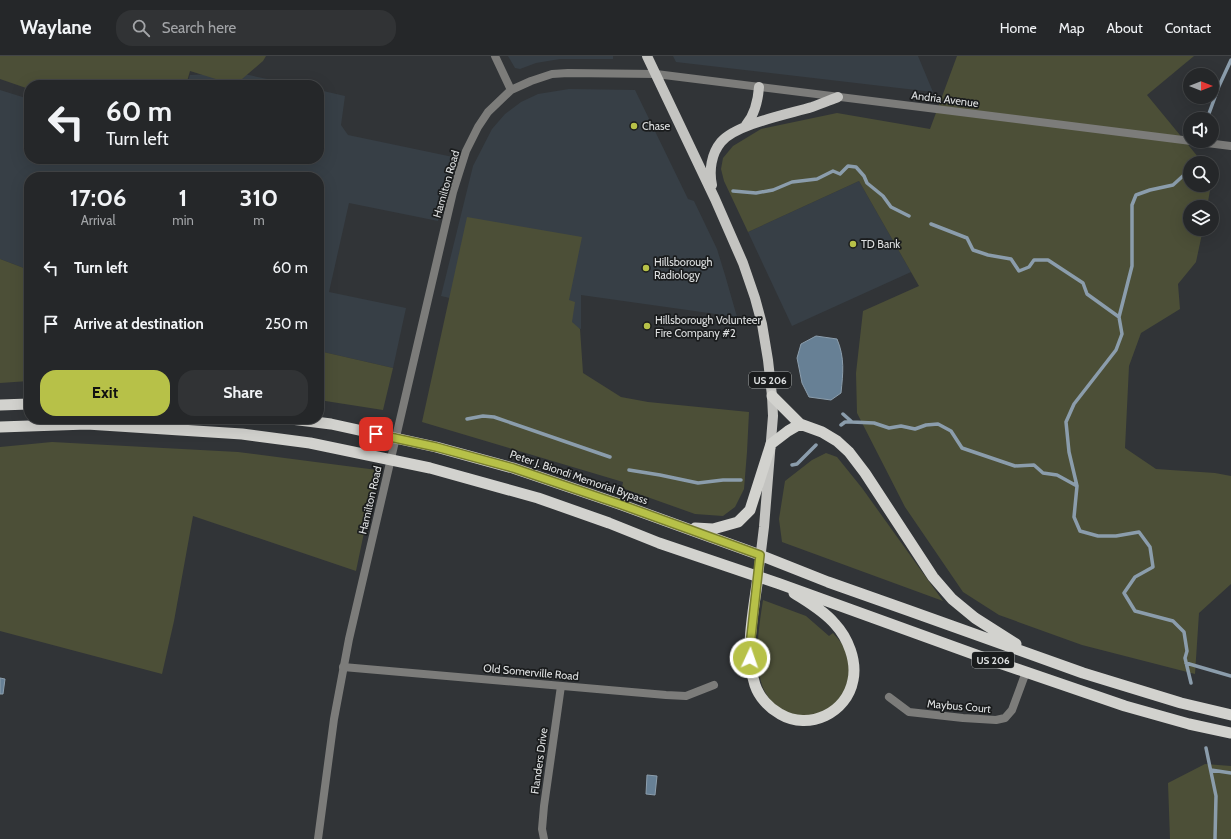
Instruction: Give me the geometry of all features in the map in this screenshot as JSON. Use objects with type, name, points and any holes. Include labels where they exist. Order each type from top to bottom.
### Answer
[{"type":"highway","points":[[772,396],[800,424],[822,432],[849,452],[865,473],[933,577],[952,599],[975,618],[1032,654]]},
{"type":"highway","points":[[0,405],[24,404]]},
{"type":"highway","name":"Peter J. Biondi Memorial Bypass","points":[[324,423],[428,445],[513,468],[622,505],[760,555]]},
{"type":"highway","points":[[0,427],[95,424],[242,434],[310,443],[430,468],[538,498],[609,523],[659,543],[758,576],[750,658],[756,686],[763,699],[772,710],[786,718],[801,722],[814,720],[827,716],[839,707],[848,694],[853,680],[854,664],[844,637],[835,624],[825,614],[780,584]]},
{"type":"highway","points":[[681,527],[713,529],[738,522],[750,510],[771,444],[800,424]]},
{"type":"highway","name":"US 206","points":[[760,555],[1083,673],[1181,703],[1231,715]]},
{"type":"highway","name":"US 206","points":[[758,576],[1125,706],[1189,724],[1231,733]]},
{"type":"main road","name":"US 206","points":[[647,56],[715,199],[743,263],[755,298],[765,338],[773,416],[764,528],[758,576]]},
{"type":"main road","points":[[746,125],[756,106],[759,87]]},
{"type":"main road","points":[[715,199],[711,180],[712,159],[722,140],[746,125],[813,107],[838,97]]},
{"type":"street","points":[[495,56],[512,90]]},
{"type":"street","name":"Hamilton Road","points":[[318,839],[334,719],[343,667],[453,192],[462,160],[478,127],[488,112],[512,90],[538,78],[568,72],[656,74]]},
{"type":"street","name":"Andria Avenue","points":[[656,74],[1231,146]]},
{"type":"street","name":"Old Somerville Road","points":[[343,667],[686,696],[714,685]]},
{"type":"street","name":"Maybus Court","points":[[889,697],[908,712],[996,720],[1005,718],[1012,710],[1026,672]]},
{"type":"street","name":"Flanders Drive","points":[[544,839],[542,829],[544,806],[561,686]]},
{"type":"shaded area","points":[[508,56],[613,56],[613,59],[560,59],[536,63],[520,69],[515,68]]},
{"type":"shaded area","points":[[673,56],[918,56],[933,92],[676,62]]},
{"type":"shaded area","points":[[239,73],[272,80],[188,80],[190,75]]},
{"type":"shaded area","points":[[569,89],[635,90],[688,199],[694,201],[717,249],[737,317],[581,295],[581,329],[441,296],[473,166],[492,129],[505,114],[521,102],[538,94]]},
{"type":"shaded area","points":[[0,90],[24,97],[24,164],[324,164],[324,91],[345,96],[341,125],[348,135],[453,157],[438,221],[349,203],[329,292],[406,308],[393,368],[324,352],[324,172],[24,172],[24,268],[0,259]]},
{"type":"shaded area","points":[[859,181],[911,272],[792,326],[748,232]]},
{"type":"green space","points":[[0,56],[266,56],[263,61],[241,80],[219,80],[190,71],[187,80],[24,80],[24,87],[0,79]]},
{"type":"green space","points":[[957,56],[1194,56],[1147,95],[1183,139],[1183,148],[1191,148],[1197,156],[1183,156],[1183,192],[1210,192],[1208,200],[1183,200],[1183,236],[1202,236],[1196,262],[1178,284],[1180,309],[1141,333],[1129,366],[1125,448],[1156,469],[1215,473],[1231,476],[1231,584],[1199,613],[1195,674],[1082,645],[999,615],[963,592],[905,507],[857,413],[856,373],[863,311],[919,286],[859,181],[748,232],[724,181],[721,169],[723,158],[733,146],[761,129],[837,113],[930,129]]},
{"type":"green space","points":[[467,217],[582,237],[569,300],[575,302],[572,322],[580,329],[583,373],[621,397],[648,402],[749,412],[744,489],[735,507],[723,516],[695,514],[622,488],[623,482],[422,422]]},
{"type":"green space","points":[[0,259],[24,268],[24,381],[0,383]]},
{"type":"green space","points":[[324,352],[393,368],[383,410],[324,401]]},
{"type":"green space","points":[[52,442],[238,452],[377,470],[356,571],[193,516],[174,621],[162,674],[0,631],[0,447]]},
{"type":"green space","points":[[826,453],[837,457],[862,488],[943,601],[782,542],[779,519],[785,481],[812,460]]},
{"type":"green space","points":[[763,600],[806,616],[829,636],[833,633],[846,650],[850,675],[845,691],[835,704],[822,712],[806,716],[791,714],[777,706],[765,692],[755,657]]},
{"type":"green space","points":[[1205,764],[1231,766],[1231,839],[1170,839],[1168,783]]},
{"type":"water","points":[[816,336],[837,339],[840,346],[843,372],[841,393],[831,400],[809,397],[802,383],[797,358],[801,344]]},
{"type":"water","points":[[0,678],[5,679],[3,694],[0,694]]},
{"type":"water","points":[[647,775],[657,776],[655,795],[646,794]]},
{"type":"waterway","points":[[1210,112],[1231,60]]},
{"type":"waterway","points":[[733,191],[756,193],[773,190],[792,182],[817,179],[833,171],[840,174],[848,166],[856,167],[864,176],[867,183],[883,196],[891,207],[909,216]]},
{"type":"waterway","points":[[1183,176],[1173,185],[1136,195],[1132,205],[1132,266],[1119,317],[1122,334],[1116,350],[1074,404],[1066,422],[1069,452],[1077,486],[1074,517],[1080,531],[1098,536],[1116,536],[1139,532],[1150,547],[1153,567],[1135,577],[1124,593],[1135,611],[1173,621],[1184,632],[1187,651],[1185,658],[1191,683]]},
{"type":"waterway","points":[[931,224],[967,238],[973,250],[988,255],[1011,259],[1019,271],[1029,267],[1034,260],[1048,260],[1083,283],[1087,294],[1119,317]]},
{"type":"waterway","points":[[843,414],[852,422]]},
{"type":"waterway","points":[[467,419],[483,416],[494,417],[610,457]]},
{"type":"waterway","points":[[841,425],[845,422],[874,423],[889,428],[901,426],[915,429],[926,425],[938,424],[951,431],[962,448],[1015,466],[1034,465],[1043,473],[1057,475],[1077,486]]},
{"type":"waterway","points":[[792,465],[797,464],[816,445]]},
{"type":"waterway","points":[[629,470],[698,483],[723,480],[741,480]]},
{"type":"waterway","points":[[1186,663],[1231,676]]},
{"type":"waterway","points":[[1206,748],[1216,796],[1215,839]]},
{"type":"waterway","points":[[1211,770],[1231,773]]},
{"type":"place","name":"Chase","points":[[634,126]]},
{"type":"place","name":"TD Bank","points":[[853,244]]},
{"type":"place","name":"Hillsborough Radiology","points":[[646,268]]},
{"type":"place","name":"Hillsborough Volunteer Fire Company #2","points":[[647,326]]},
{"type":"route","points":[[376,434],[436,447],[513,468],[622,505],[760,555],[750,658]]}]
